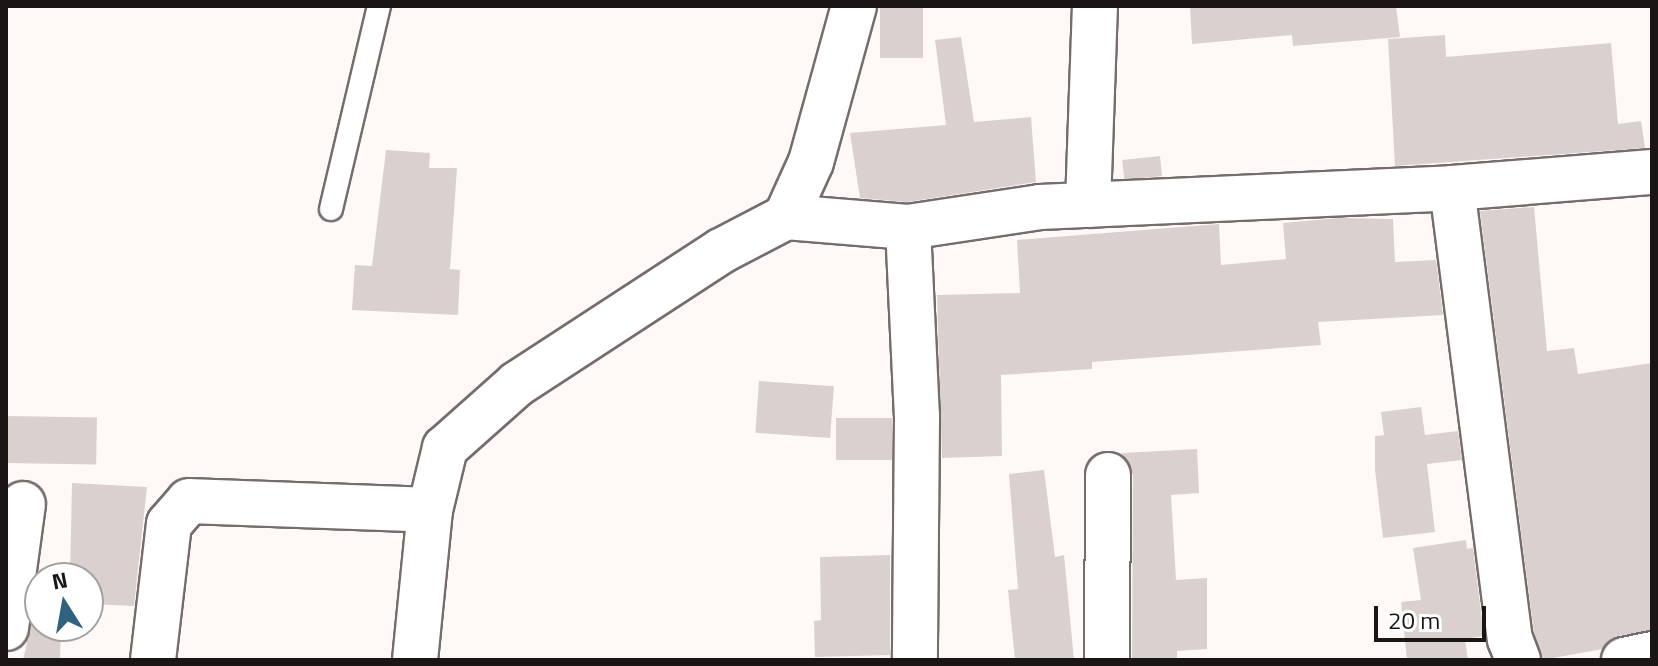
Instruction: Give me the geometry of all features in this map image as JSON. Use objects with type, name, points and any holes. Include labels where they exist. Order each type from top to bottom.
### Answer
[{"type":"street","points":[[786,217],[811,162],[854,6]]},
{"type":"street","points":[[1088,205],[1095,6]]},
{"type":"street","points":[[415,660],[430,510],[445,448],[466,425],[517,384],[721,251],[786,217],[908,227],[1088,205],[1452,188],[1652,172]]},
{"type":"street","points":[[1452,188],[1510,639],[1518,660]]},
{"type":"street","points":[[908,227],[917,416],[915,660]]},
{"type":"street","points":[[1107,660],[1108,475]]},
{"type":"street","points":[[153,660],[169,524],[189,501],[430,510]]},
{"type":"street","points":[[6,628],[23,504]]},
{"type":"street","points":[[1624,660],[1652,654]]},
{"type":"lane","points":[[331,209],[379,6]]},
{"type":"building","points":[[880,6],[923,6],[923,58],[880,58]]},
{"type":"building","points":[[1190,6],[1396,6],[1400,37],[1293,46],[1292,35],[1192,44]]},
{"type":"building","points":[[1445,35],[1446,57],[1611,43],[1618,124],[1641,121],[1645,148],[1395,166],[1388,39]]},
{"type":"building","points":[[961,37],[974,122],[1031,117],[1036,182],[907,202],[860,198],[850,133],[946,125],[935,40]]},
{"type":"building","points":[[386,150],[430,153],[429,168],[457,168],[450,269],[460,270],[458,315],[352,310],[355,265],[372,266]]},
{"type":"building","points":[[1160,156],[1162,176],[1124,180],[1122,160]]},
{"type":"building","points":[[1534,207],[1547,351],[1574,348],[1578,374],[1652,363],[1652,630],[1618,636],[1603,649],[1542,660],[1534,633],[1480,211]]},
{"type":"building","points":[[1338,218],[1393,219],[1395,262],[1436,260],[1443,315],[1318,322],[1321,345],[1092,362],[1092,369],[1001,375],[1002,456],[942,458],[937,295],[1020,293],[1017,240],[1219,224],[1221,265],[1286,259],[1283,223]]},
{"type":"building","points":[[759,381],[834,386],[830,438],[755,433]]},
{"type":"building","points":[[1421,407],[1425,435],[1458,431],[1462,460],[1427,464],[1435,532],[1383,538],[1375,470],[1375,436],[1384,435],[1381,412]]},
{"type":"building","points":[[6,416],[97,418],[96,465],[6,463]]},
{"type":"building","points":[[836,418],[892,418],[892,460],[836,460]]},
{"type":"building","points":[[1197,449],[1199,493],[1171,495],[1176,580],[1207,578],[1207,649],[1177,651],[1177,660],[1132,660],[1133,475],[1122,453]]},
{"type":"building","points":[[1044,470],[1055,557],[1064,555],[1074,660],[1015,660],[1008,590],[1018,589],[1009,474]]},
{"type":"building","points":[[72,483],[147,487],[134,606],[104,605],[104,562],[70,562]]},
{"type":"building","points":[[1466,540],[1467,549],[1473,548],[1484,636],[1465,639],[1468,660],[1407,660],[1401,602],[1421,600],[1413,548]]},
{"type":"building","points":[[890,555],[890,655],[815,657],[814,621],[821,620],[820,557]]},
{"type":"building","points":[[27,642],[61,642],[60,660],[23,660]]}]
